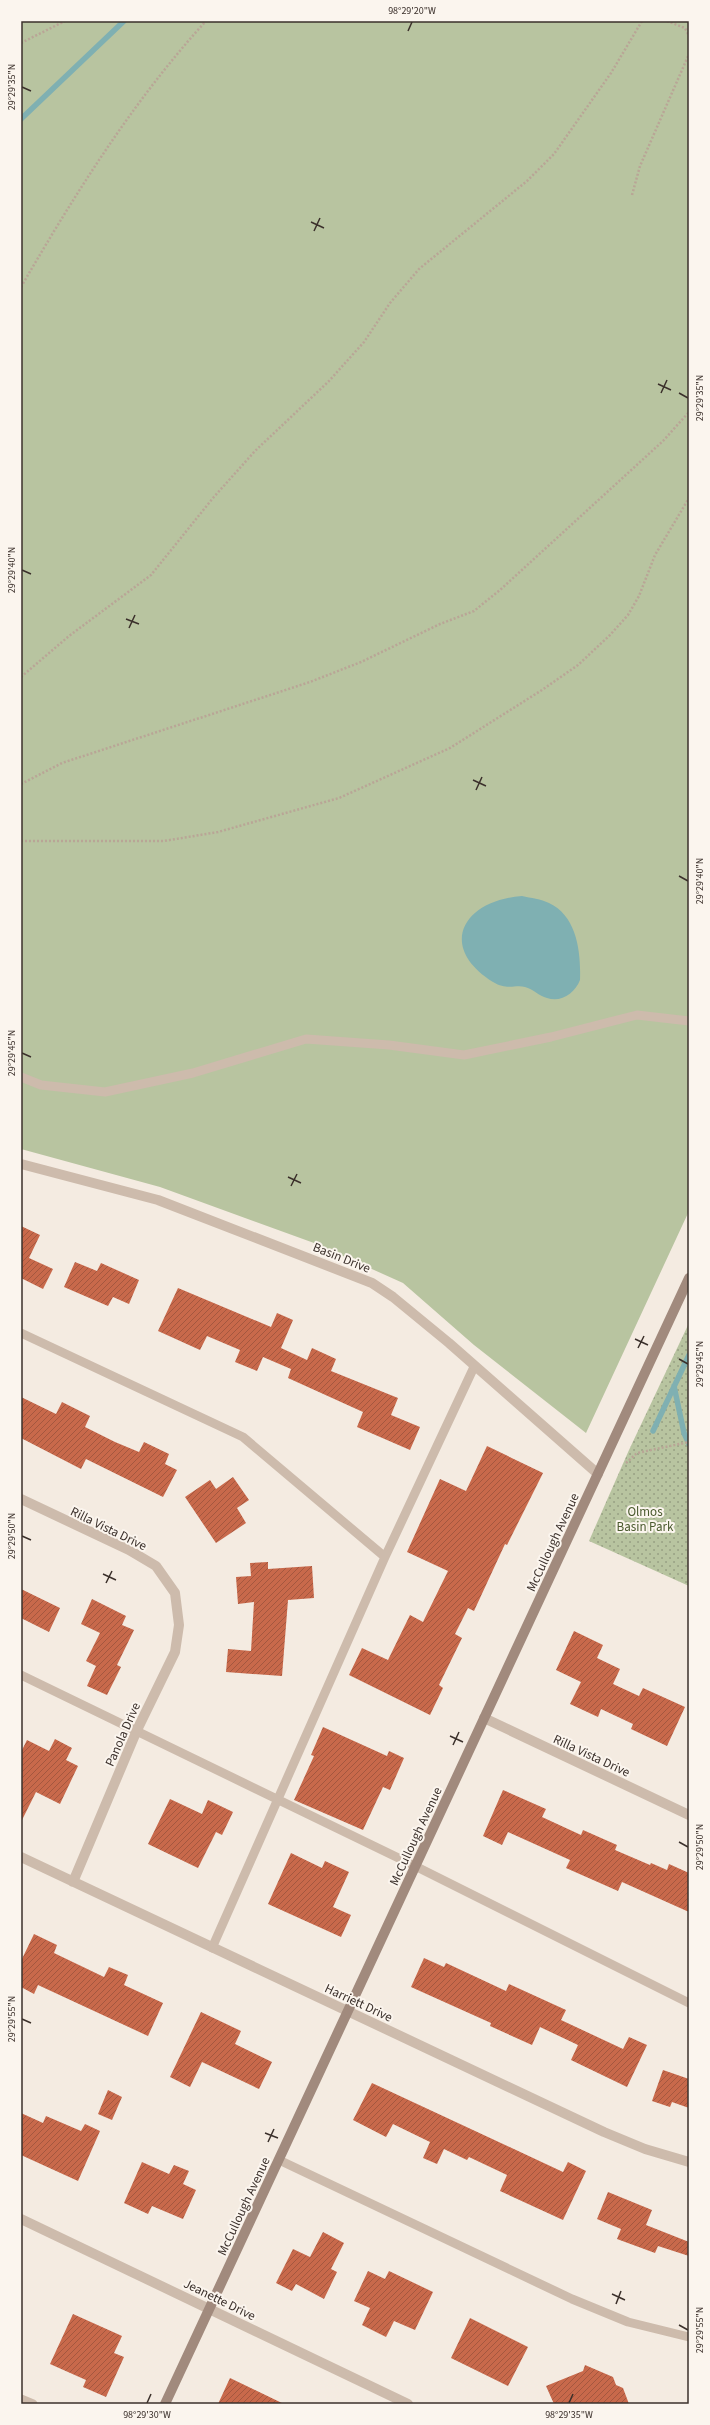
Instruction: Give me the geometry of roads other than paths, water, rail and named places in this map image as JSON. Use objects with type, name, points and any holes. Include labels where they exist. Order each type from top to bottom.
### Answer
[{"type":"main road","name":"McCullough Avenue","points":[[165,2404],[689,1278]]},
{"type":"street","name":"Basin Drive","points":[[21,1164],[158,1200],[372,1284],[393,1297],[449,1343],[474,1367],[598,1474]]},
{"type":"street","name":"Rilla Vista Drive","points":[[21,1499],[129,1550],[156,1566],[175,1593]]},
{"type":"street","name":"Panola Drive","points":[[72,1882],[138,1730],[175,1652],[179,1625],[175,1593]]},
{"type":"street","name":"Rilla Vista Drive","points":[[484,1718],[689,1815]]},
{"type":"street","name":"Harriett Drive","points":[[21,1857],[604,2132],[645,2149],[689,2162]]},
{"type":"street","name":"Jeanette Drive","points":[[21,2219],[408,2404]]},
{"type":"lane","points":[[21,1078],[41,1084],[105,1092],[193,1073],[306,1039],[389,1045],[464,1055],[551,1037],[636,1015],[689,1022]]},
{"type":"lane","points":[[21,1333],[243,1437],[385,1557]]},
{"type":"lane","points":[[212,1948],[385,1557],[474,1367]]},
{"type":"lane","points":[[21,1675],[138,1730],[278,1801],[415,1866],[689,2003]]},
{"type":"lane","points":[[279,2160],[572,2300],[628,2322],[689,2337]]},
{"type":"lane","points":[[21,2399],[33,2404]]},
{"type":"water","points":[[522,896],[549,903],[566,917],[571,926],[580,958],[580,980],[575,989],[567,996],[552,999],[544,997],[525,987],[507,987],[498,985],[476,968],[465,954],[462,940],[464,927],[472,915],[485,906],[502,899]]},
{"type":"waterway","points":[[21,119],[124,21]]},
{"type":"waterway","points":[[653,1431],[689,1355]]},
{"type":"waterway","points":[[674,1386],[684,1433],[689,1444]]},
{"type":"park label","name":"Olmos Basin Park","points":[[645,1518]]}]
